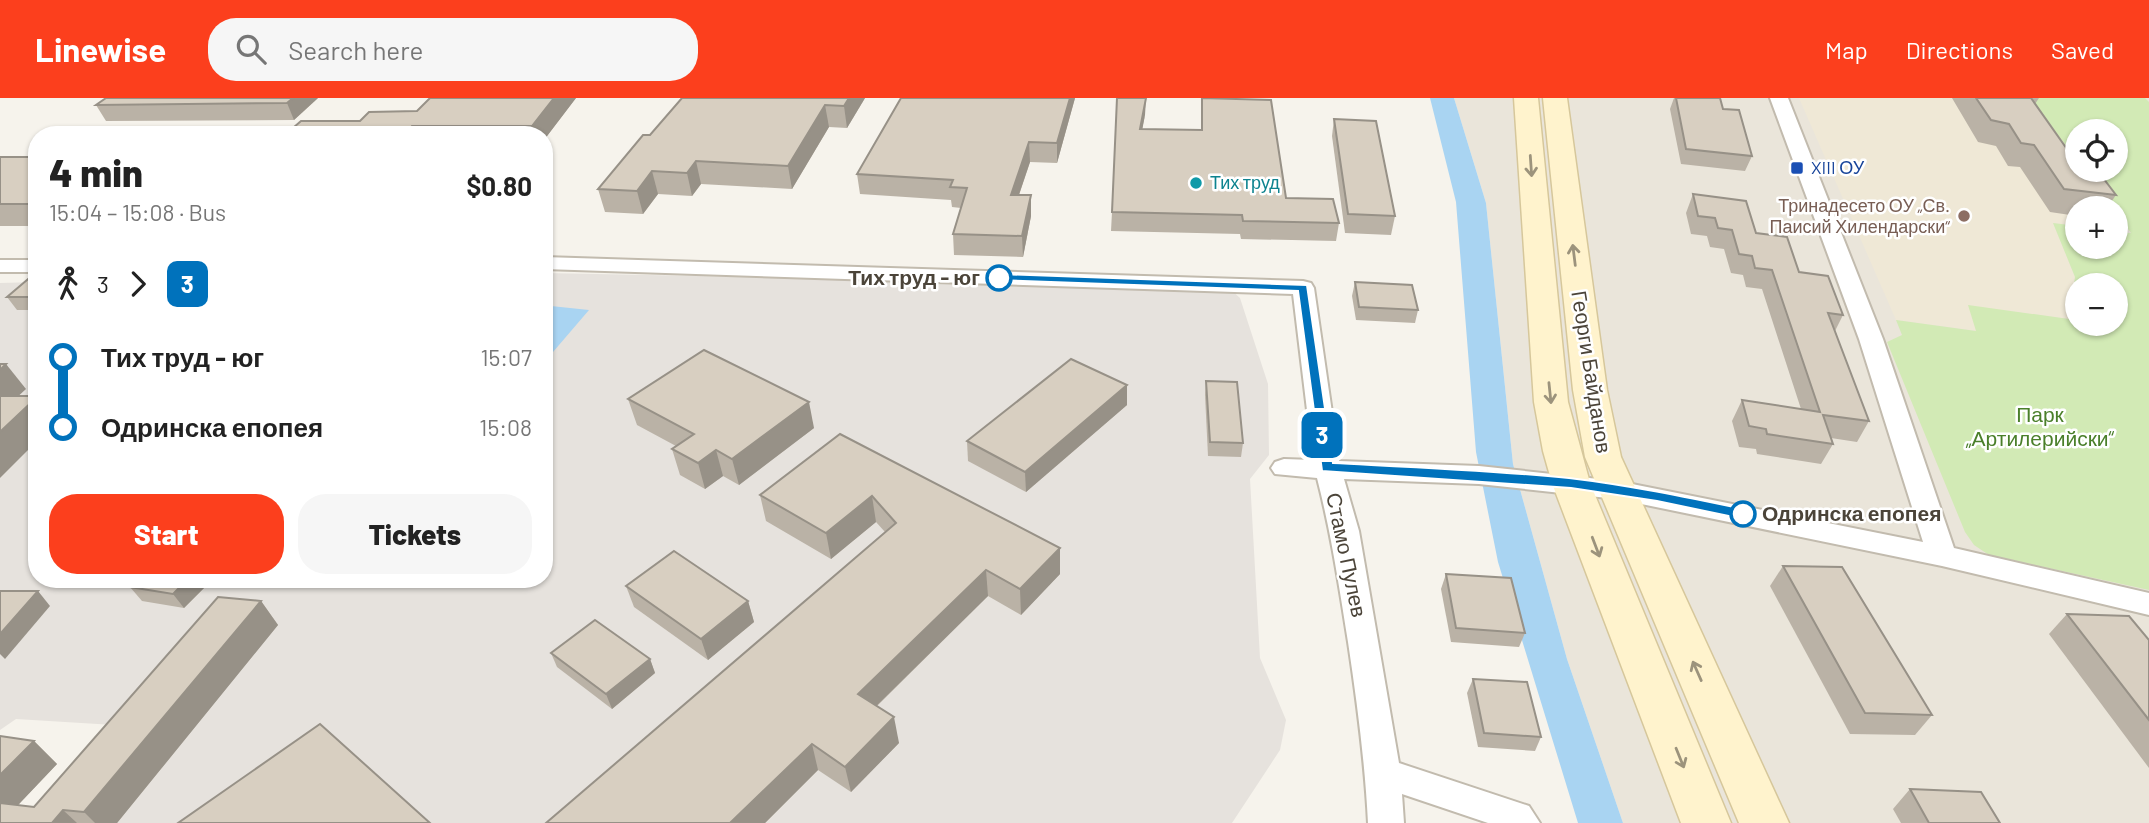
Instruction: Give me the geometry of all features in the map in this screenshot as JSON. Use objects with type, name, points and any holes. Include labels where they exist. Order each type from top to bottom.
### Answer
[{"type":"main road","name":"Георги Байданов","points":[[1526,98],[1551,402],[1571,483],[1706,823]]},
{"type":"main road","name":"Георги Байданов","points":[[1555,98],[1590,390],[1603,457],[1764,823]]},
{"type":"street","points":[[1779,98],[1871,340],[1942,555]]},
{"type":"street","name":"Стамо Пулев","points":[[553,263],[1303,288],[1326,467],[1345,531],[1383,773],[1386,823]]},
{"type":"street","points":[[0,266],[28,266]]},
{"type":"street","points":[[1284,468],[1326,467],[1479,475],[1617,490],[1942,555],[2149,604]]},
{"type":"street","points":[[1383,773],[1517,817],[1522,823]]},
{"type":"shaded area","points":[[1454,98],[2149,98],[2149,823],[1623,823],[1567,659],[1513,464],[1486,203]]},
{"type":"shaded area","name":"Тринадесето ОУ „Св. Паисий Хилендарски“","points":[[1799,98],[2031,98],[2065,145],[2065,182],[2093,182],[2104,196],[2065,196],[2065,224],[2053,223],[2065,259],[2068,259],[2073,273],[2065,273],[2065,318],[1969,306],[1977,331],[1896,320]]},
{"type":"shaded area","points":[[553,273],[1213,286],[1231,290],[1240,298],[1268,384],[1269,455],[1250,479],[1260,658],[1286,720],[1280,750],[1232,823],[30,823],[114,725],[16,719],[0,730],[0,283],[28,282],[28,588],[553,588]]},
{"type":"green space","name":"Парк „Артилерийски“","points":[[2031,98],[2145,98],[2149,102],[2149,590],[1989,555],[1974,545],[1965,532],[1887,342],[1902,335],[1896,320],[1976,331],[1968,305],[2065,318],[2065,336],[2128,336],[2128,273],[2073,273],[2068,259],[2128,259],[2128,233],[2131,233],[2128,229],[2128,196],[2104,196],[2093,182],[2128,182],[2128,119],[2065,119],[2065,145]]},
{"type":"green space","name":"Парк „Артилерийски“","points":[[2053,223],[2065,224],[2065,252]]},
{"type":"water","points":[[1430,98],[1454,98],[1486,203],[1513,464],[1567,659],[1623,823],[1578,823],[1498,562],[1476,452],[1456,202]]},
{"type":"water","points":[[553,306],[589,310],[553,352]]},
{"type":"building","points":[[106,98],[293,98],[287,103],[96,105]]},
{"type":"building","points":[[430,98],[554,98],[532,126],[295,126],[301,121],[360,121],[369,112],[417,111]]},
{"type":"building","points":[[682,98],[849,98],[844,106],[825,105],[788,166],[696,161],[687,173],[652,171],[637,191],[598,189],[643,135],[650,135]]},
{"type":"building","points":[[901,98],[1070,98],[1057,143],[1029,142],[1011,195],[1031,195],[1022,236],[953,234],[967,188],[950,187],[953,180],[857,174]]},
{"type":"building","name":"Тих труд","points":[[1117,98],[1146,98],[1140,129],[1202,130],[1202,98],[1271,100],[1286,198],[1333,199],[1339,223],[1243,221],[1242,215],[1112,212]]},
{"type":"building","points":[[1676,98],[1720,98],[1723,109],[1739,110],[1752,156],[1686,149]]},
{"type":"building","points":[[1976,98],[2031,98],[2065,146],[2065,182],[2106,182],[2116,195],[2064,189],[2034,145],[2021,143],[2009,124],[1991,120]]},
{"type":"building","points":[[1334,119],[1376,121],[1395,216],[1348,214]]},
{"type":"building","points":[[0,157],[28,157],[28,204],[0,204]]},
{"type":"building","points":[[1693,194],[1746,201],[1756,233],[1787,237],[1799,272],[1828,276],[1843,315],[1828,313],[1869,421],[1823,415],[1833,444],[1767,434],[1766,429],[1749,426],[1742,400],[1820,412],[1772,270],[1755,268],[1752,256],[1739,254],[1732,230],[1718,228],[1715,218],[1698,216]]},
{"type":"building","points":[[28,279],[28,297],[7,297]]},
{"type":"building","points":[[1355,282],[1412,285],[1418,310],[1359,307]]},
{"type":"building","points":[[704,350],[809,402],[732,459],[716,450],[698,463],[672,449],[694,434],[628,399]]},
{"type":"building","points":[[1071,359],[1127,385],[1025,472],[967,441]]},
{"type":"building","points":[[1206,381],[1237,382],[1243,443],[1210,442]]},
{"type":"building","points":[[0,396],[28,396],[28,406],[0,432]]},
{"type":"building","points":[[840,434],[1060,548],[1020,589],[986,570],[858,694],[894,717],[845,767],[812,744],[730,823],[546,823],[896,523],[872,496],[826,533],[760,495]]},
{"type":"building","points":[[674,551],[748,601],[701,639],[626,586]]},
{"type":"building","points":[[1783,566],[1842,567],[1932,715],[1865,713]]},
{"type":"building","points":[[1446,574],[1511,578],[1525,633],[1456,628]]},
{"type":"building","points":[[136,588],[179,588],[173,594]]},
{"type":"building","points":[[0,591],[38,591],[0,634]]},
{"type":"building","points":[[218,597],[261,601],[84,812],[63,810],[52,823],[0,823],[0,803],[34,807]]},
{"type":"building","points":[[2067,614],[2129,616],[2149,640],[2149,720]]},
{"type":"building","points":[[595,620],[650,659],[606,694],[551,653]]},
{"type":"building","points":[[1473,679],[1527,682],[1541,737],[1484,733]]},
{"type":"building","points":[[320,724],[430,823],[178,823]]},
{"type":"building","points":[[0,736],[34,741],[0,775]]},
{"type":"building","points":[[1910,789],[1981,792],[2000,823],[1929,823]]},
{"type":"bus line","name":"3","points":[[999,278],[1303,288],[1326,467],[1571,483],[1657,496],[1743,514]]},
{"type":"place","name":"XIII ОУ","points":[[1797,168]]},
{"type":"place","name":"Тих труд","points":[[1196,183]]},
{"type":"place","name":"Тринадесето ОУ „Св. Паисий Хилендарски“","points":[[1964,216]]},
{"type":"place","name":"Тих труд - юг","points":[[999,278]]},
{"type":"place","name":"Одринска епопея","points":[[1743,514]]}]
